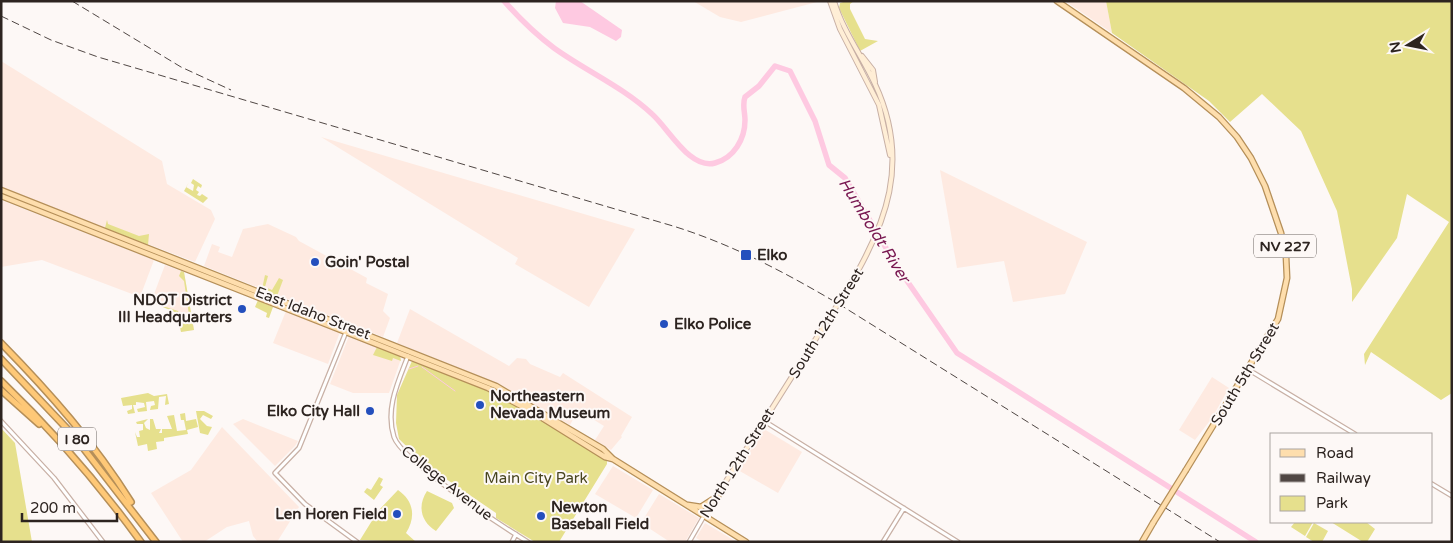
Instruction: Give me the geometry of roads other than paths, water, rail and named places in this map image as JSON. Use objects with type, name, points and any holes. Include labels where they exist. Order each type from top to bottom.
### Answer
[{"type":"highway","points":[[1,343],[57,400],[94,446],[146,526]]},
{"type":"highway","name":"I 80","points":[[1,359],[74,436],[146,526],[156,542]]},
{"type":"highway","name":"I 80","points":[[1,380],[73,455],[141,542]]},
{"type":"highway","points":[[1,390],[73,455]]},
{"type":"main road","name":"South 12th Street","points":[[830,1],[840,29],[882,111],[891,159],[888,204]]},
{"type":"main road","name":"South 12th Street","points":[[786,385],[868,255],[888,204],[892,173],[892,147],[887,119],[875,84],[843,24],[834,1]]},
{"type":"main road","name":"South 5th Street","points":[[1057,1],[1213,111],[1237,137],[1265,186],[1283,241],[1287,278],[1283,305],[1278,319],[1249,370],[1142,542]]},
{"type":"main road","name":"East Idaho Street","points":[[1,190],[347,329],[373,343],[497,392],[605,457],[613,459]]},
{"type":"main road","name":"East Idaho Street","points":[[1,196],[347,329],[394,344],[516,396],[603,449],[613,459],[746,542]]},
{"type":"main road","points":[[373,343],[391,346],[394,344]]},
{"type":"main road","name":"North 12th Street","points":[[704,516],[786,385]]},
{"type":"main road","points":[[684,504],[702,507],[718,496]]},
{"type":"street","points":[[347,329],[299,448],[275,473],[305,504],[357,542]]},
{"type":"street","name":"College Avenue","points":[[410,351],[393,397],[392,428],[396,441],[402,450],[429,472],[528,542]]},
{"type":"street","points":[[1249,370],[1353,433]]},
{"type":"street","points":[[1,421],[54,478],[103,542]]},
{"type":"street","points":[[764,421],[958,542]]},
{"type":"street","points":[[1433,485],[1452,496]]},
{"type":"street","points":[[883,542],[904,508]]},
{"type":"street","name":"North 12th Street","points":[[689,542],[704,516]]},
{"type":"street","points":[[512,542],[516,534]]},
{"type":"waterway","name":"Humboldt River","points":[[504,1],[547,43],[641,104],[689,155],[706,164],[715,163],[728,157],[741,141],[745,120],[745,97],[759,86],[775,66],[790,71],[815,121],[829,165],[845,178],[896,265],[957,353],[1256,542]]},
{"type":"waterway","points":[[409,369],[418,366]]},
{"type":"waterway","points":[[422,367],[455,391]]},
{"type":"railway","points":[[72,1],[181,67],[231,90]]},
{"type":"railway","points":[[1,16],[51,40],[98,57],[673,226],[739,251],[842,306],[1220,542]]},
{"type":"place","name":"Elko","points":[[746,255]]},
{"type":"place","name":"Goin' Postal","points":[[315,262]]},
{"type":"place","name":"NDOT District III Headquarters","points":[[242,309]]},
{"type":"place","name":"Elko Police","points":[[664,324]]},
{"type":"place","name":"Northeastern Nevada Museum","points":[[480,405]]},
{"type":"place","name":"Elko City Hall","points":[[370,411]]},
{"type":"place","name":"Len Horen Field","points":[[397,514]]},
{"type":"place","name":"Newton Baseball Field","points":[[541,516]]},
{"type":"park label","name":"Main City Park","points":[[536,478]]}]
